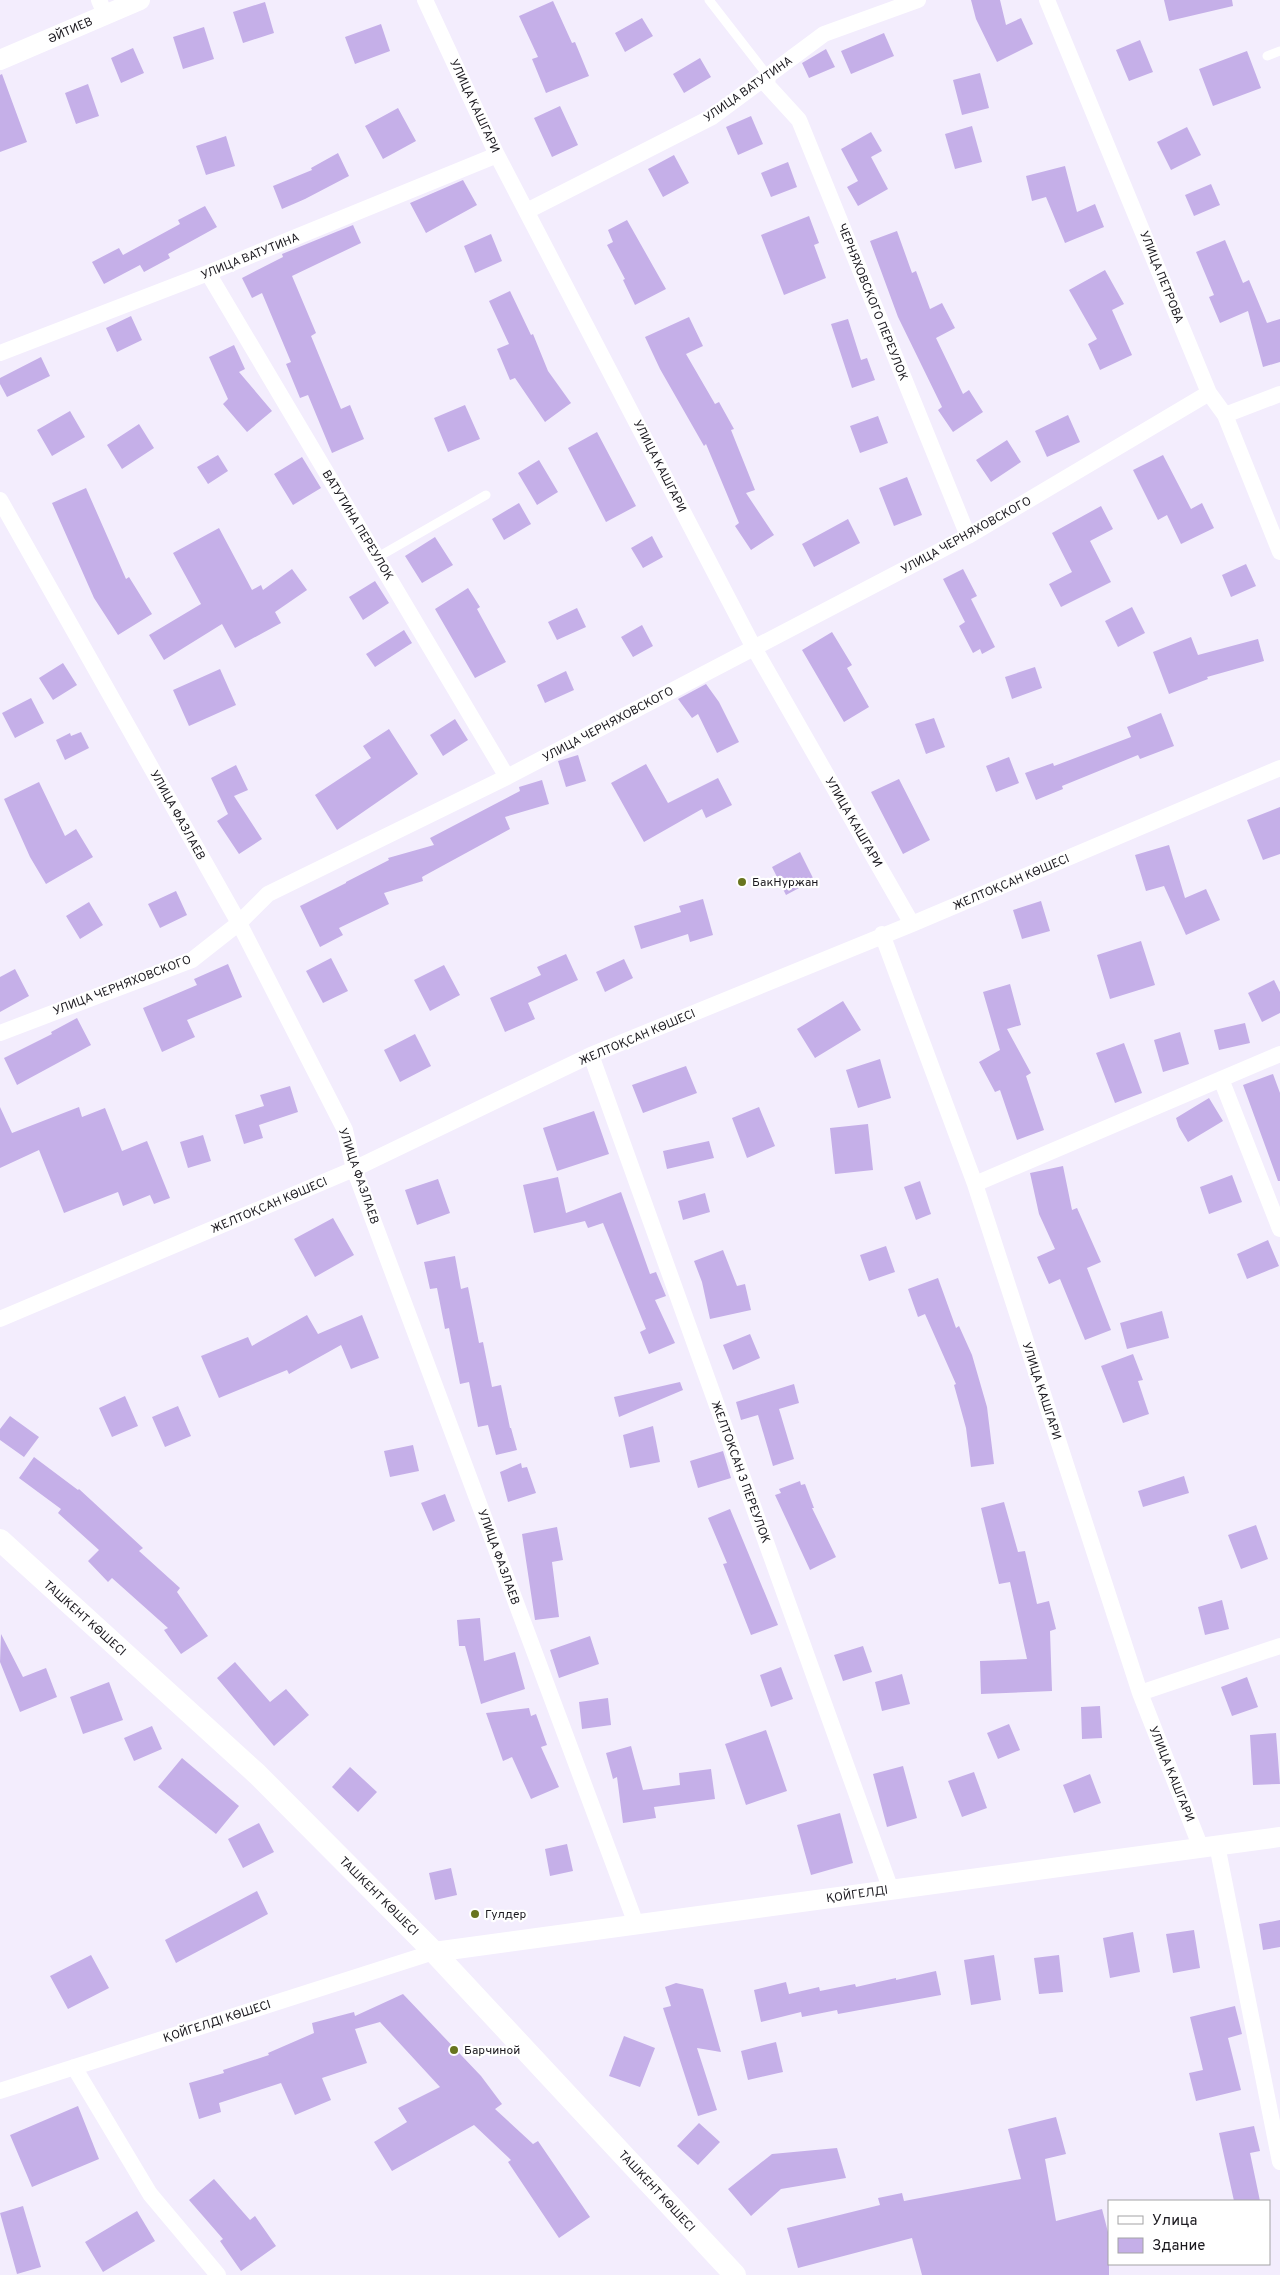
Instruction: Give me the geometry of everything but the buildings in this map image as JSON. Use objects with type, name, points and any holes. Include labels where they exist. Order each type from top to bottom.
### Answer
[{"type":"main road","name":"ТАШКЕНТ КӨШЕСІ","points":[[0,1540],[257,1774],[434,1952],[735,2275]]},
{"type":"street","name":"ӘЙТИЕВ","points":[[0,60],[102,7],[140,0]]},
{"type":"street","name":"УЛИЦА КАШГАРИ","points":[[425,0],[498,155],[754,648],[912,924]]},
{"type":"street","name":"УЛИЦА ВАТУТИНА","points":[[527,212],[712,117],[824,34],[918,0]]},
{"type":"street","name":"УЛИЦА ПЕТРОВА","points":[[1047,0],[1209,394],[1225,415],[1280,552]]},
{"type":"street","name":"ЧЕРНЯХОВСКОГО ПЕРЕУЛОК","points":[[768,76],[767,85],[799,120],[968,536]]},
{"type":"street","name":"УЛИЦА ВАТУТИНА","points":[[0,353],[208,273],[498,155]]},
{"type":"street","name":"ВАТУТИНА ПЕРЕУЛОК","points":[[208,273],[378,557],[506,777]]},
{"type":"street","name":"УЛИЦА ЧЕРНЯХОВСКОГО","points":[[0,1033],[192,960],[239,923],[268,894],[506,777],[968,536],[1209,394]]},
{"type":"street","points":[[1225,415],[1280,394]]},
{"type":"street","name":"УЛИЦА ФАЗЛАЕВ","points":[[0,500],[239,923],[345,1130],[354,1168],[636,1924]]},
{"type":"street","name":"ЖЕЛТОҚСАН КӨШЕСІ","points":[[0,1319],[354,1168],[592,1055],[882,934],[912,924],[1280,768]]},
{"type":"street","name":"УЛИЦА КАШГАРИ","points":[[882,934],[975,1184],[1140,1693],[1209,1846],[1280,2162]]},
{"type":"street","points":[[975,1184],[1280,1054]]},
{"type":"street","name":"ЖЕЛТОКСАН 3 ПЕРЕУЛОК","points":[[592,1055],[890,1890]]},
{"type":"street","points":[[1221,1079],[1280,1229]]},
{"type":"street","points":[[1140,1693],[1280,1646]]},
{"type":"street","name":"ҚОЙГЕЛДІ","points":[[434,1952],[1280,1837]]},
{"type":"street","name":"ҚОЙГЕЛДІ КӨШЕСІ","points":[[0,2091],[434,1952]]},
{"type":"street","points":[[74,2066],[150,2194],[218,2275]]},
{"type":"lane","points":[[709,0],[768,76]]},
{"type":"lane","points":[[1267,56],[1280,51]]},
{"type":"lane","points":[[378,557],[486,495]]},
{"type":"place","name":"БакНуржан","points":[[742,882]]},
{"type":"place","name":"Гулдер","points":[[475,1914]]},
{"type":"place","name":"Барчиной","points":[[454,2050]]}]
